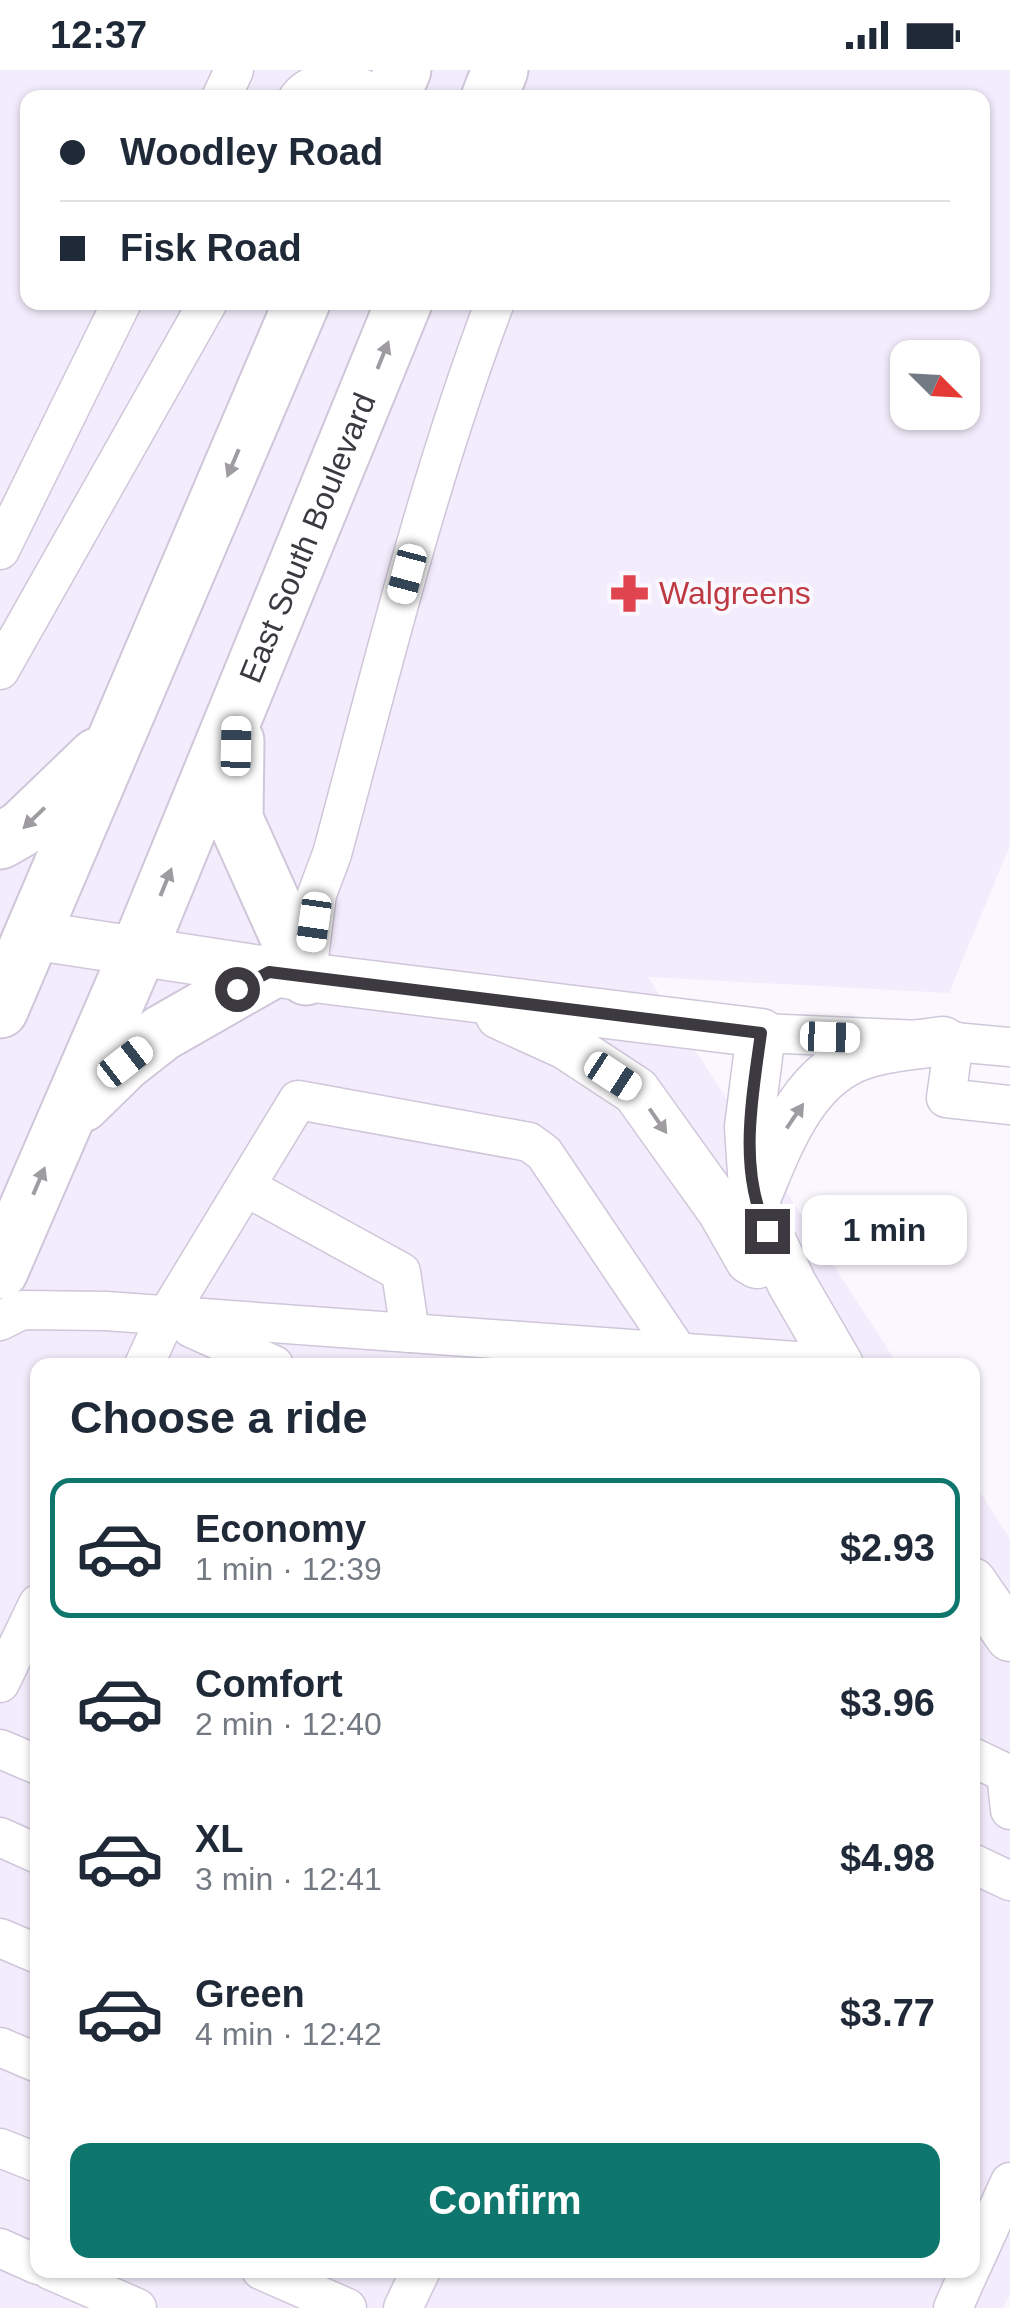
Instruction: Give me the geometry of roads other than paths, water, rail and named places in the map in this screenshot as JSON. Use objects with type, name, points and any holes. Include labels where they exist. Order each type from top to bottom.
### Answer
[{"type":"highway","points":[[0,1010],[16,932],[114,740],[299,310]]},
{"type":"highway","name":"East South Boulevard","points":[[0,1271],[138,952],[401,310]]},
{"type":"highway","points":[[66,1120],[162,1032],[287,975],[235,819],[237,709]]},
{"type":"highway","points":[[0,841],[22,829],[114,740]]},
{"type":"main road","points":[[16,932],[287,975],[761,1033],[748,1127],[754,1204],[792,1284],[835,1358]]},
{"type":"main road","points":[[460,997],[566,1045],[636,1091],[722,1211],[750,1260],[792,1284]]},
{"type":"main road","points":[[754,1204],[793,1115],[830,1074],[864,1054],[948,1041]]},
{"type":"main road","points":[[980,1598],[1010,1637]]},
{"type":"street","points":[[298,85],[341,80],[368,90]]},
{"type":"street","points":[[0,550],[118,310]]},
{"type":"street","points":[[0,670],[203,310]]},
{"type":"street","points":[[287,975],[332,854],[416,538],[492,310]]},
{"type":"street","points":[[761,1033],[1010,1047]]},
{"type":"street","points":[[948,1041],[946,1098],[1010,1105]]},
{"type":"street","points":[[147,1358],[166,1317],[298,1100],[530,1142],[544,1153],[678,1352]]},
{"type":"street","points":[[246,1186],[401,1272],[410,1333]]},
{"type":"street","points":[[0,1321],[22,1310],[106,1311],[758,1358]]},
{"type":"street","points":[[166,1317],[258,1358]]},
{"type":"street","points":[[17,1669],[30,1629]]},
{"type":"street","points":[[0,1749],[30,1761]]},
{"type":"street","points":[[980,1761],[1006,1774],[1010,1810]]},
{"type":"street","points":[[0,1837],[30,1850]]},
{"type":"street","points":[[980,1867],[1010,1881]]},
{"type":"street","points":[[0,1938],[30,1951]]},
{"type":"street","points":[[0,2047],[30,2060]]},
{"type":"street","points":[[0,2148],[30,2161]]},
{"type":"street","points":[[980,2250],[1010,2182]]},
{"type":"street","points":[[0,2248],[30,2261]]},
{"type":"street","points":[[68,2278],[137,2308]]},
{"type":"street","points":[[279,2278],[348,2308]]},
{"type":"street","points":[[404,2308],[417,2278]]},
{"type":"street","points":[[953,2308],[967,2278]]},
{"type":"place","name":"Walgreens","points":[[629,593]]}]
